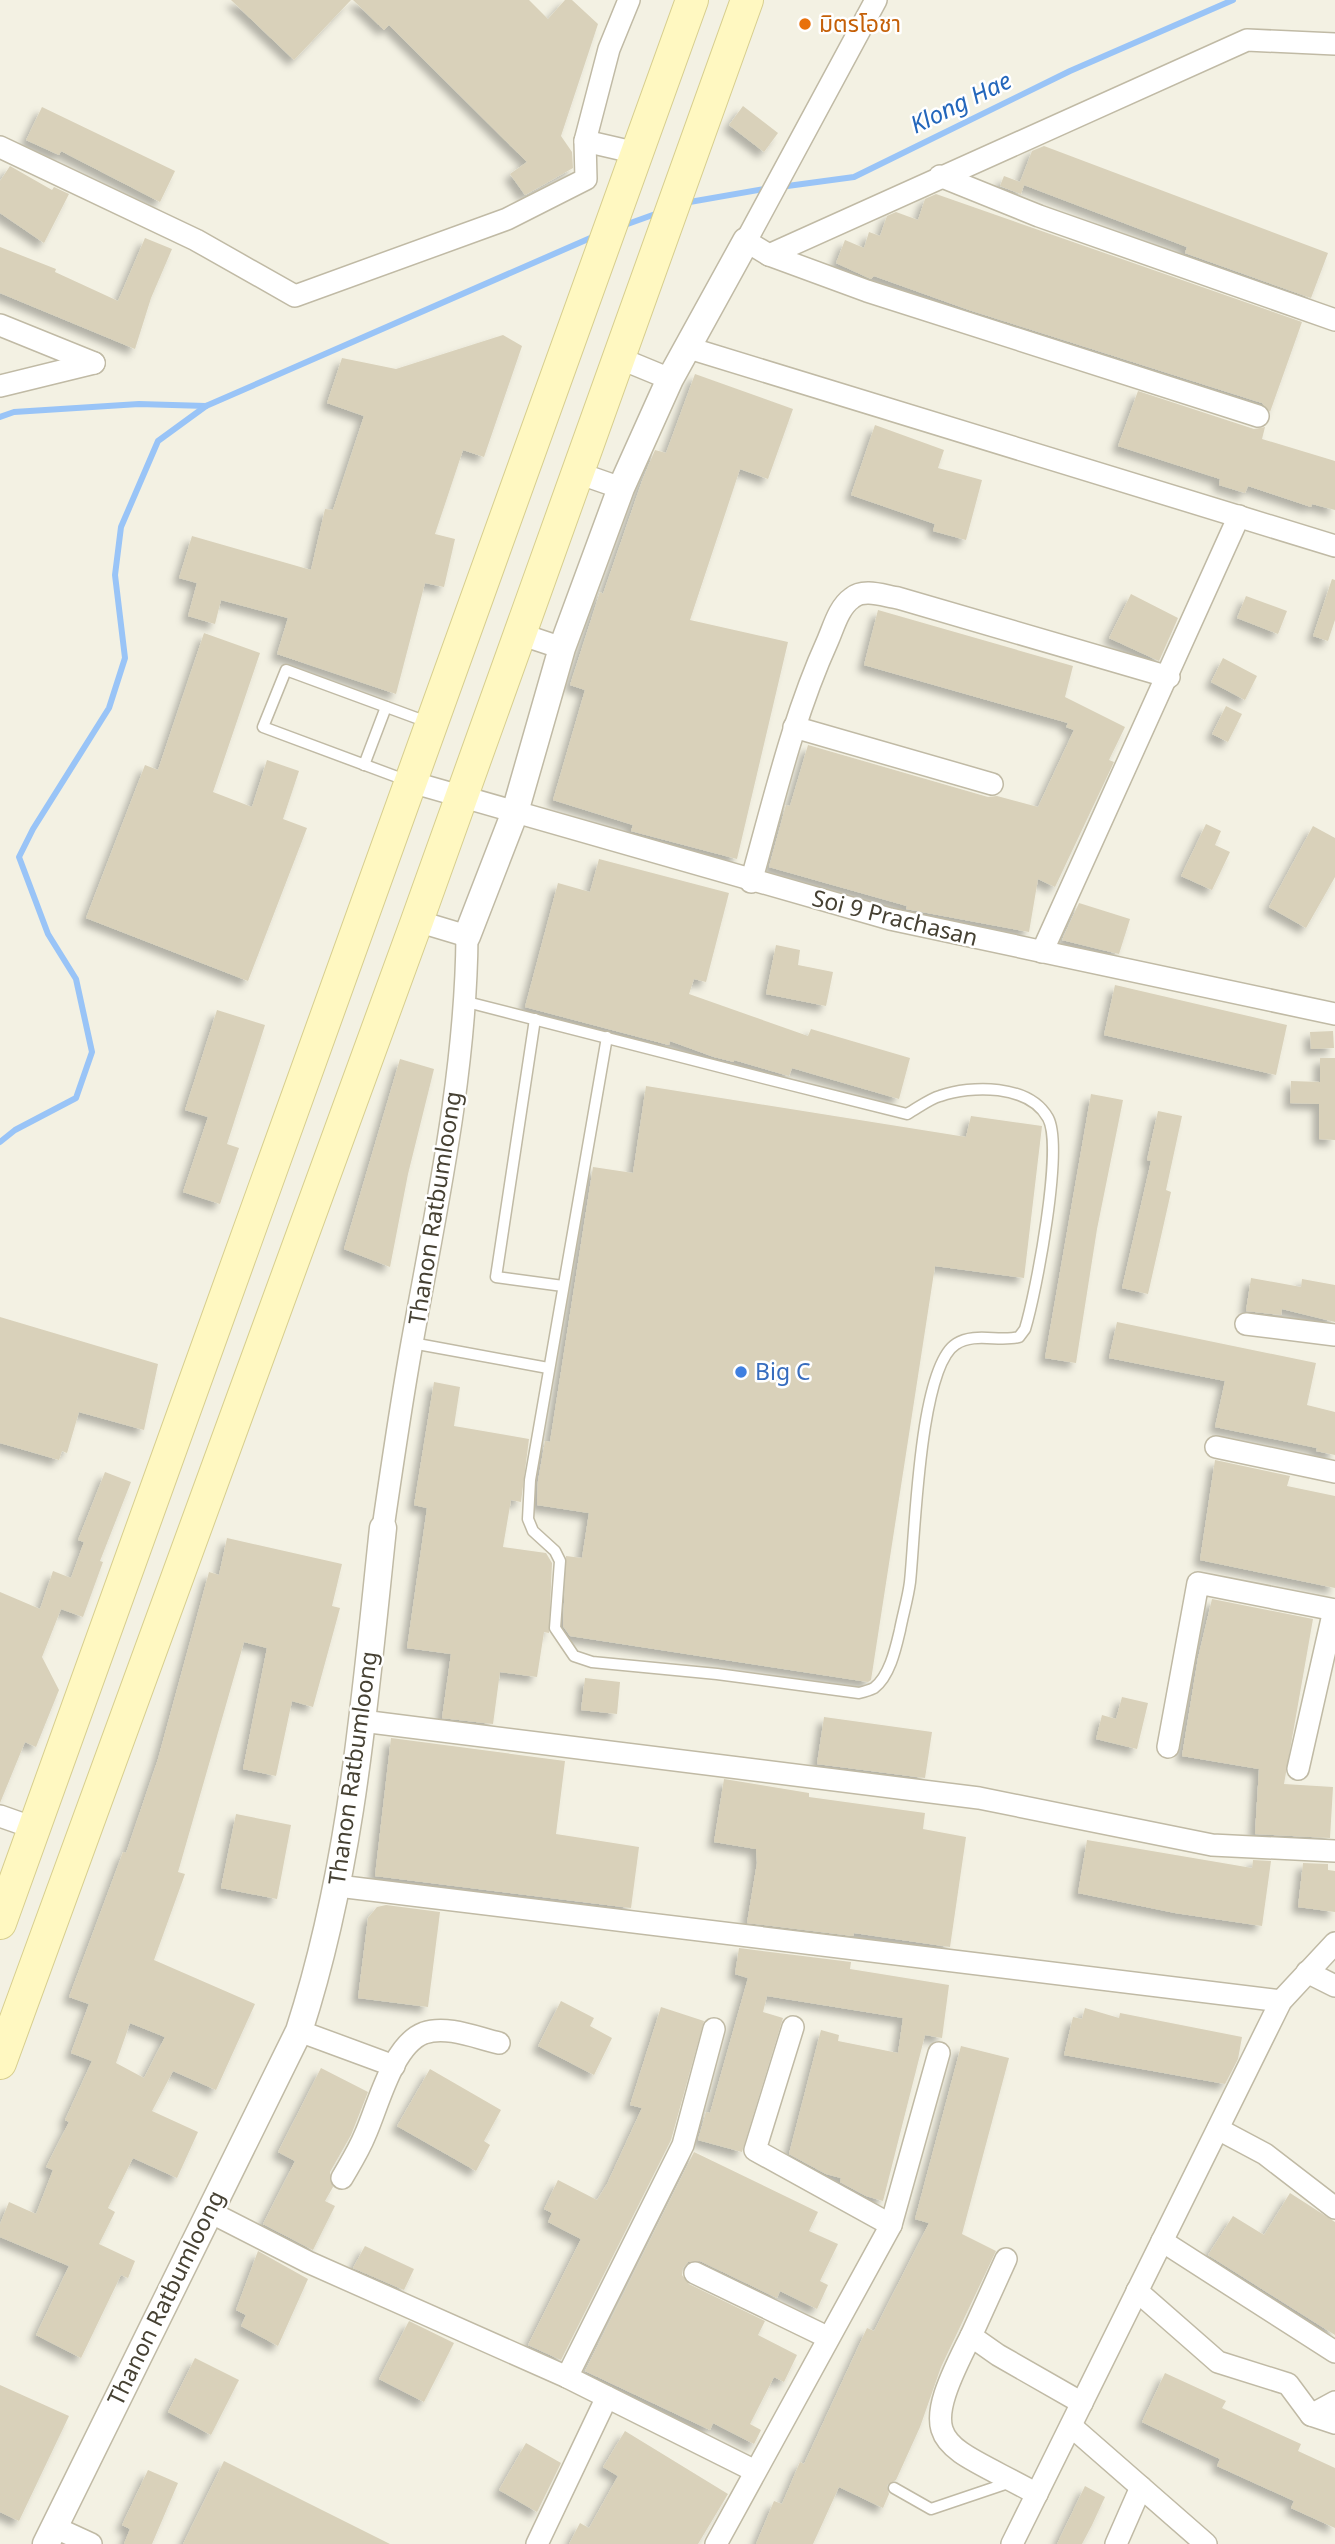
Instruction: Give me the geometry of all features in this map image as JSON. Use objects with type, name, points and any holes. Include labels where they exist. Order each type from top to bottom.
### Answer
[{"type":"main road","points":[[0,1923],[692,0]]},
{"type":"main road","points":[[0,2063],[416,922],[747,0]]},
{"type":"street","points":[[0,147],[196,240],[295,296],[507,219],[586,179],[584,141],[609,49],[628,0]]},
{"type":"street","points":[[416,922],[467,936],[515,812],[562,648],[621,488],[670,379],[790,163],[876,0]]},
{"type":"street","points":[[769,254],[1247,40],[1335,44]]},
{"type":"street","points":[[584,141],[634,160]]},
{"type":"street","points":[[940,176],[1039,216],[1335,320]]},
{"type":"street","points":[[746,241],[769,254],[867,291],[1258,416]]},
{"type":"street","points":[[0,325],[94,363],[0,386]]},
{"type":"street","points":[[624,345],[670,379]]},
{"type":"street","points":[[689,348],[1335,547]]},
{"type":"street","points":[[578,472],[621,488]]},
{"type":"street","points":[[1042,952],[1169,677],[1239,516]]},
{"type":"street","points":[[751,882],[794,727],[843,607],[853,596],[863,592],[898,598],[1169,677]]},
{"type":"street","points":[[520,634],[562,648]]},
{"type":"street","points":[[794,727],[992,784]]},
{"type":"street","name":"Soi 9 Prachasan","points":[[411,782],[751,882],[890,919],[1335,1014]]},
{"type":"street","name":"Thanon Ratbumloong","points":[[50,2535],[299,2031],[322,1958],[338,1886],[362,1721],[383,1528],[412,1343],[437,1220],[467,1002],[467,936]]},
{"type":"street","points":[[1246,1324],[1335,1335]]},
{"type":"street","points":[[1216,1447],[1335,1472]]},
{"type":"street","points":[[1168,1747],[1198,1583],[1335,1610],[1298,1769]]},
{"type":"street","points":[[362,1721],[979,1798],[1212,1845],[1335,1851]]},
{"type":"street","points":[[0,1816],[34,1828]]},
{"type":"street","points":[[338,1886],[1281,2001]]},
{"type":"street","points":[[1012,2544],[1281,2001],[1335,1943]]},
{"type":"street","points":[[1307,1972],[1335,1986]]},
{"type":"street","points":[[793,2027],[755,2150],[891,2225]]},
{"type":"street","points":[[567,2377],[683,2146],[714,2029]]},
{"type":"street","points":[[299,2031],[394,2066]]},
{"type":"street","points":[[342,2179],[365,2135],[394,2066],[407,2045],[422,2034],[434,2031],[499,2043]]},
{"type":"street","points":[[716,2544],[827,2337],[891,2225],[939,2053]]},
{"type":"street","points":[[1218,2129],[1265,2154],[1335,2208]]},
{"type":"street","points":[[208,2211],[309,2262],[567,2377],[755,2471]]},
{"type":"street","points":[[1162,2241],[1335,2352]]},
{"type":"street","points":[[1006,2259],[944,2396],[939,2427],[948,2445],[1037,2494]]},
{"type":"street","points":[[695,2273],[827,2337]]},
{"type":"street","points":[[1138,2291],[1218,2362],[1288,2384],[1311,2416],[1335,2423]]},
{"type":"street","points":[[971,2336],[1082,2403]]},
{"type":"street","points":[[537,2544],[607,2397]]},
{"type":"street","points":[[1311,2416],[1335,2402]]},
{"type":"street","points":[[1070,2426],[1206,2544]]},
{"type":"street","points":[[1115,2544],[1141,2487]]},
{"type":"street","points":[[50,2535],[91,2544]]},
{"type":"lane","points":[[411,782],[263,727],[286,670],[432,724]]},
{"type":"lane","points":[[364,765],[386,707]]},
{"type":"lane","points":[[467,1002],[607,1037],[907,1114],[937,1096],[962,1090],[1008,1091],[1024,1098],[1048,1117],[1054,1139],[1045,1226],[1028,1319],[1019,1337],[975,1338],[957,1343],[944,1355],[936,1375],[924,1434],[909,1586],[895,1648],[884,1676],[874,1688],[859,1693],[717,1674],[592,1662],[574,1656],[555,1628],[561,1561],[555,1551],[533,1531],[528,1519],[530,1480],[607,1037]]},
{"type":"lane","points":[[535,1019],[496,1277],[563,1286]]},
{"type":"lane","points":[[412,1343],[548,1368]]},
{"type":"lane","points":[[894,2488],[931,2509],[1013,2481]]},
{"type":"building","points":[[231,0],[351,0],[294,60]]},
{"type":"building","points":[[353,0],[529,0],[548,19],[565,0],[572,0],[598,24],[561,136],[572,152],[573,168],[525,195],[510,174],[527,162],[389,25],[384,30]]},
{"type":"building","points":[[743,106],[778,133],[764,152],[729,125]]},
{"type":"building","points":[[42,107],[175,171],[160,202],[61,151],[59,155],[26,140]]},
{"type":"building","points":[[1044,146],[1328,253],[1311,298],[1185,253],[1187,247],[1024,185],[1021,194],[1000,186],[1004,176],[1020,182],[1032,151]]},
{"type":"building","points":[[10,166],[52,190],[54,187],[69,194],[44,243],[0,213],[0,181]]},
{"type":"building","points":[[936,194],[1302,322],[1270,412],[1262,403],[969,310],[874,276],[871,279],[836,263],[845,240],[864,248],[869,232],[880,236],[887,216],[896,212],[918,220],[925,199]]},
{"type":"building","points":[[145,238],[172,249],[151,298],[135,349],[0,293],[0,247],[56,269],[55,272],[118,301]]},
{"type":"building","points":[[503,335],[522,346],[484,457],[463,450],[435,534],[455,539],[444,587],[425,583],[396,694],[277,654],[288,618],[221,600],[215,624],[188,616],[197,583],[179,578],[192,536],[311,570],[325,509],[333,510],[364,416],[327,403],[342,358],[396,369]]},
{"type":"building","points":[[695,374],[793,409],[768,479],[740,469],[690,620],[788,642],[737,859],[631,831],[633,825],[553,800],[585,690],[570,685],[600,592],[603,594],[655,450],[666,453]]},
{"type":"building","points":[[1138,391],[1254,429],[1265,427],[1262,439],[1335,461],[1335,510],[1312,504],[1311,507],[1248,486],[1245,493],[1219,485],[1220,479],[1118,446]]},
{"type":"building","points":[[875,425],[944,450],[938,468],[982,480],[966,540],[933,531],[935,524],[851,495]]},
{"type":"building","points":[[1332,579],[1335,580],[1335,620],[1328,641],[1313,636]]},
{"type":"building","points":[[1131,594],[1178,618],[1159,661],[1109,638]]},
{"type":"building","points":[[1246,596],[1287,611],[1278,634],[1237,618]]},
{"type":"building","points":[[878,610],[1073,666],[1065,697],[1125,727],[1109,760],[1114,762],[1055,887],[1038,879],[1029,932],[906,909],[907,906],[769,867],[786,805],[790,806],[808,745],[988,797],[997,796],[1038,807],[1074,730],[1066,727],[1068,723],[864,665]]},
{"type":"building","points":[[204,633],[260,653],[213,792],[252,807],[267,760],[299,771],[283,819],[307,828],[248,981],[86,918],[145,765],[158,770]]},
{"type":"building","points":[[1223,658],[1257,676],[1245,700],[1211,682]]},
{"type":"building","points":[[1226,706],[1242,714],[1228,742],[1212,734]]},
{"type":"building","points":[[1206,824],[1221,831],[1215,845],[1230,852],[1212,890],[1181,876]]},
{"type":"building","points":[[1313,826],[1335,838],[1335,877],[1306,928],[1269,907]]},
{"type":"building","points":[[599,859],[729,893],[706,982],[694,979],[689,994],[808,1036],[811,1029],[910,1058],[899,1099],[792,1068],[789,1076],[714,1057],[670,1041],[669,1045],[525,1007],[558,883],[590,892]]},
{"type":"building","points":[[1079,903],[1130,919],[1119,954],[1062,940]]},
{"type":"building","points":[[776,945],[800,950],[798,965],[833,972],[826,1006],[766,994]]},
{"type":"building","points":[[1115,985],[1287,1025],[1276,1075],[1104,1035]]},
{"type":"building","points":[[217,1010],[265,1025],[227,1144],[239,1148],[220,1204],[183,1192],[208,1117],[185,1110]]},
{"type":"building","points":[[1333,1031],[1334,1048],[1311,1049],[1310,1032]]},
{"type":"building","points":[[1320,1058],[1335,1058],[1335,1140],[1319,1139],[1319,1104],[1290,1103],[1291,1081],[1320,1082]]},
{"type":"building","points":[[400,1059],[434,1069],[408,1174],[390,1267],[344,1249]]},
{"type":"building","points":[[646,1086],[966,1137],[971,1116],[1042,1126],[1024,1278],[935,1266],[871,1680],[868,1682],[570,1636],[563,1626],[566,1556],[582,1558],[589,1513],[537,1505],[538,1481],[545,1441],[550,1442],[593,1167],[633,1173]]},
{"type":"building","points":[[1091,1094],[1123,1100],[1097,1229],[1076,1363],[1045,1358]]},
{"type":"building","points":[[1158,1111],[1182,1116],[1166,1190],[1171,1192],[1148,1294],[1122,1288],[1151,1161],[1147,1160]]},
{"type":"building","points":[[1251,1278],[1301,1287],[1302,1279],[1335,1285],[1335,1322],[1282,1309],[1281,1315],[1246,1311]]},
{"type":"building","points":[[0,1317],[158,1364],[144,1430],[79,1412],[67,1453],[62,1451],[59,1460],[0,1443]]},
{"type":"building","points":[[1117,1322],[1316,1363],[1307,1405],[1335,1412],[1335,1455],[1316,1451],[1317,1448],[1215,1427],[1225,1381],[1109,1358]]},
{"type":"building","points":[[434,1382],[460,1387],[454,1426],[529,1439],[521,1502],[511,1500],[503,1547],[546,1553],[552,1563],[549,1633],[544,1632],[537,1677],[500,1672],[493,1724],[442,1718],[451,1654],[407,1648],[427,1508],[414,1505]]},
{"type":"building","points":[[1215,1460],[1290,1476],[1287,1486],[1335,1496],[1335,1588],[1200,1560]]},
{"type":"building","points":[[105,1472],[131,1482],[100,1561],[103,1562],[83,1617],[61,1609],[42,1657],[59,1690],[36,1747],[25,1742],[0,1803],[0,1592],[40,1609],[53,1571],[71,1578],[84,1542],[78,1540]]},
{"type":"building","points":[[227,1538],[342,1564],[332,1606],[340,1608],[313,1707],[292,1701],[276,1776],[243,1769],[267,1648],[244,1642],[178,1872],[185,1874],[154,1960],[255,2004],[216,2090],[173,2071],[152,2111],[198,2132],[177,2178],[133,2158],[108,2208],[115,2212],[99,2244],[135,2261],[128,2278],[121,2275],[81,2358],[36,2335],[69,2266],[0,2237],[0,2224],[9,2202],[36,2214],[53,2170],[46,2167],[69,2122],[65,2120],[92,2061],[71,2053],[89,2004],[69,1997],[123,1852],[126,1853],[158,1759],[209,1572],[219,1575]],"holes":[[[130,2023],[165,2037],[144,2078],[116,2063]]]},
{"type":"building","points":[[1212,1599],[1313,1619],[1284,1784],[1333,1787],[1330,1838],[1255,1834],[1259,1769],[1182,1756],[1198,1658]]},
{"type":"building","points":[[585,1678],[620,1682],[617,1714],[581,1710]]},
{"type":"building","points":[[1122,1697],[1148,1703],[1137,1749],[1096,1739],[1102,1715],[1116,1719]]},
{"type":"building","points":[[824,1717],[932,1732],[925,1778],[817,1764]]},
{"type":"building","points":[[391,1738],[565,1761],[556,1834],[639,1847],[631,1908],[375,1876]]},
{"type":"building","points":[[724,1779],[809,1793],[809,1797],[925,1813],[923,1829],[966,1837],[950,1947],[854,1933],[853,1936],[747,1923],[757,1863],[756,1849],[714,1842]]},
{"type":"building","points":[[236,1814],[291,1825],[277,1899],[221,1888]]},
{"type":"building","points":[[1087,1840],[1252,1868],[1253,1860],[1271,1861],[1262,1926],[1175,1913],[1078,1893]]},
{"type":"building","points":[[1303,1863],[1328,1864],[1328,1870],[1335,1871],[1335,1912],[1298,1907]]},
{"type":"building","points":[[386,1905],[440,1912],[428,2007],[358,1998],[368,1918],[377,1907]]},
{"type":"building","points":[[739,1948],[851,1962],[850,1969],[949,1985],[942,2038],[925,2035],[883,2201],[866,2196],[840,2182],[841,2178],[826,2174],[789,2154],[821,2030],[839,2035],[838,2041],[898,2053],[903,2018],[767,1996],[763,2012],[783,2018],[742,2152],[698,2140],[706,2112],[710,2113],[748,1978],[735,1974]]},
{"type":"building","points":[[561,2001],[594,2018],[590,2026],[612,2038],[594,2075],[538,2046]]},
{"type":"building","points":[[661,2007],[704,2021],[671,2140],[561,2360],[528,2345],[581,2239],[548,2222],[552,2213],[544,2209],[558,2180],[597,2200],[607,2184],[642,2108],[630,2105]]},
{"type":"building","points":[[1085,2008],[1119,2018],[1120,2013],[1242,2037],[1238,2059],[1225,2084],[1064,2055],[1073,2017],[1082,2019]]},
{"type":"building","points":[[961,2046],[1009,2058],[962,2234],[996,2251],[941,2367],[920,2427],[896,2480],[887,2485],[889,2494],[883,2508],[839,2487],[813,2544],[756,2544],[774,2501],[782,2504],[800,2462],[804,2464],[867,2328],[874,2331],[929,2223],[915,2219]]},
{"type":"building","points":[[321,2068],[368,2092],[351,2135],[330,2172],[333,2187],[325,2201],[335,2206],[313,2250],[263,2224],[295,2161],[278,2152]]},
{"type":"building","points":[[430,2069],[501,2110],[484,2141],[490,2145],[476,2171],[397,2126]]},
{"type":"building","points":[[694,2152],[818,2212],[809,2231],[838,2244],[820,2281],[828,2285],[817,2309],[780,2291],[777,2298],[700,2261],[688,2262],[683,2268],[682,2275],[689,2284],[765,2321],[758,2335],[797,2355],[784,2382],[774,2377],[750,2424],[761,2430],[754,2444],[713,2423],[710,2430],[585,2371]]},
{"type":"building","points":[[1290,2193],[1335,2222],[1335,2335],[1208,2255],[1233,2216],[1264,2235]]},
{"type":"building","points":[[365,2246],[414,2269],[404,2290],[353,2268]]},
{"type":"building","points":[[258,2251],[308,2279],[278,2346],[241,2326],[246,2315],[236,2310]]},
{"type":"building","points":[[409,2321],[454,2343],[424,2402],[379,2379]]},
{"type":"building","points":[[195,2358],[239,2380],[211,2435],[168,2412]]},
{"type":"building","points":[[1165,2373],[1226,2401],[1222,2408],[1301,2444],[1298,2451],[1335,2468],[1335,2528],[1291,2508],[1294,2501],[1217,2466],[1220,2459],[1142,2422]]},
{"type":"building","points":[[0,2385],[69,2416],[19,2521],[0,2512]]},
{"type":"building","points":[[625,2431],[728,2494],[698,2544],[569,2544],[580,2523],[589,2528],[618,2476],[603,2467]]},
{"type":"building","points":[[526,2443],[561,2463],[537,2512],[499,2490]]},
{"type":"building","points":[[224,2461],[390,2544],[183,2544]]},
{"type":"building","points":[[148,2470],[178,2483],[152,2544],[124,2544],[130,2529],[122,2525]]},
{"type":"building","points":[[1085,2486],[1105,2497],[1092,2525],[1082,2544],[1057,2544]]},
{"type":"waterway","name":"Klong Hae","points":[[780,187],[854,177],[1070,71],[1233,0]]},
{"type":"waterway","name":"Klong Hae","points":[[684,203],[770,188]]},
{"type":"waterway","points":[[622,226],[661,212]]},
{"type":"waterway","points":[[0,417],[14,412],[139,404],[206,406],[595,236]]},
{"type":"waterway","points":[[0,1142],[15,1130],[76,1098],[92,1052],[76,979],[48,934],[19,857],[33,829],[109,708],[125,658],[115,575],[121,527],[158,441],[206,406]]},
{"type":"place","name":"มิตรโอชา","points":[[805,24]]},
{"type":"place","name":"Big C","points":[[741,1372]]}]
